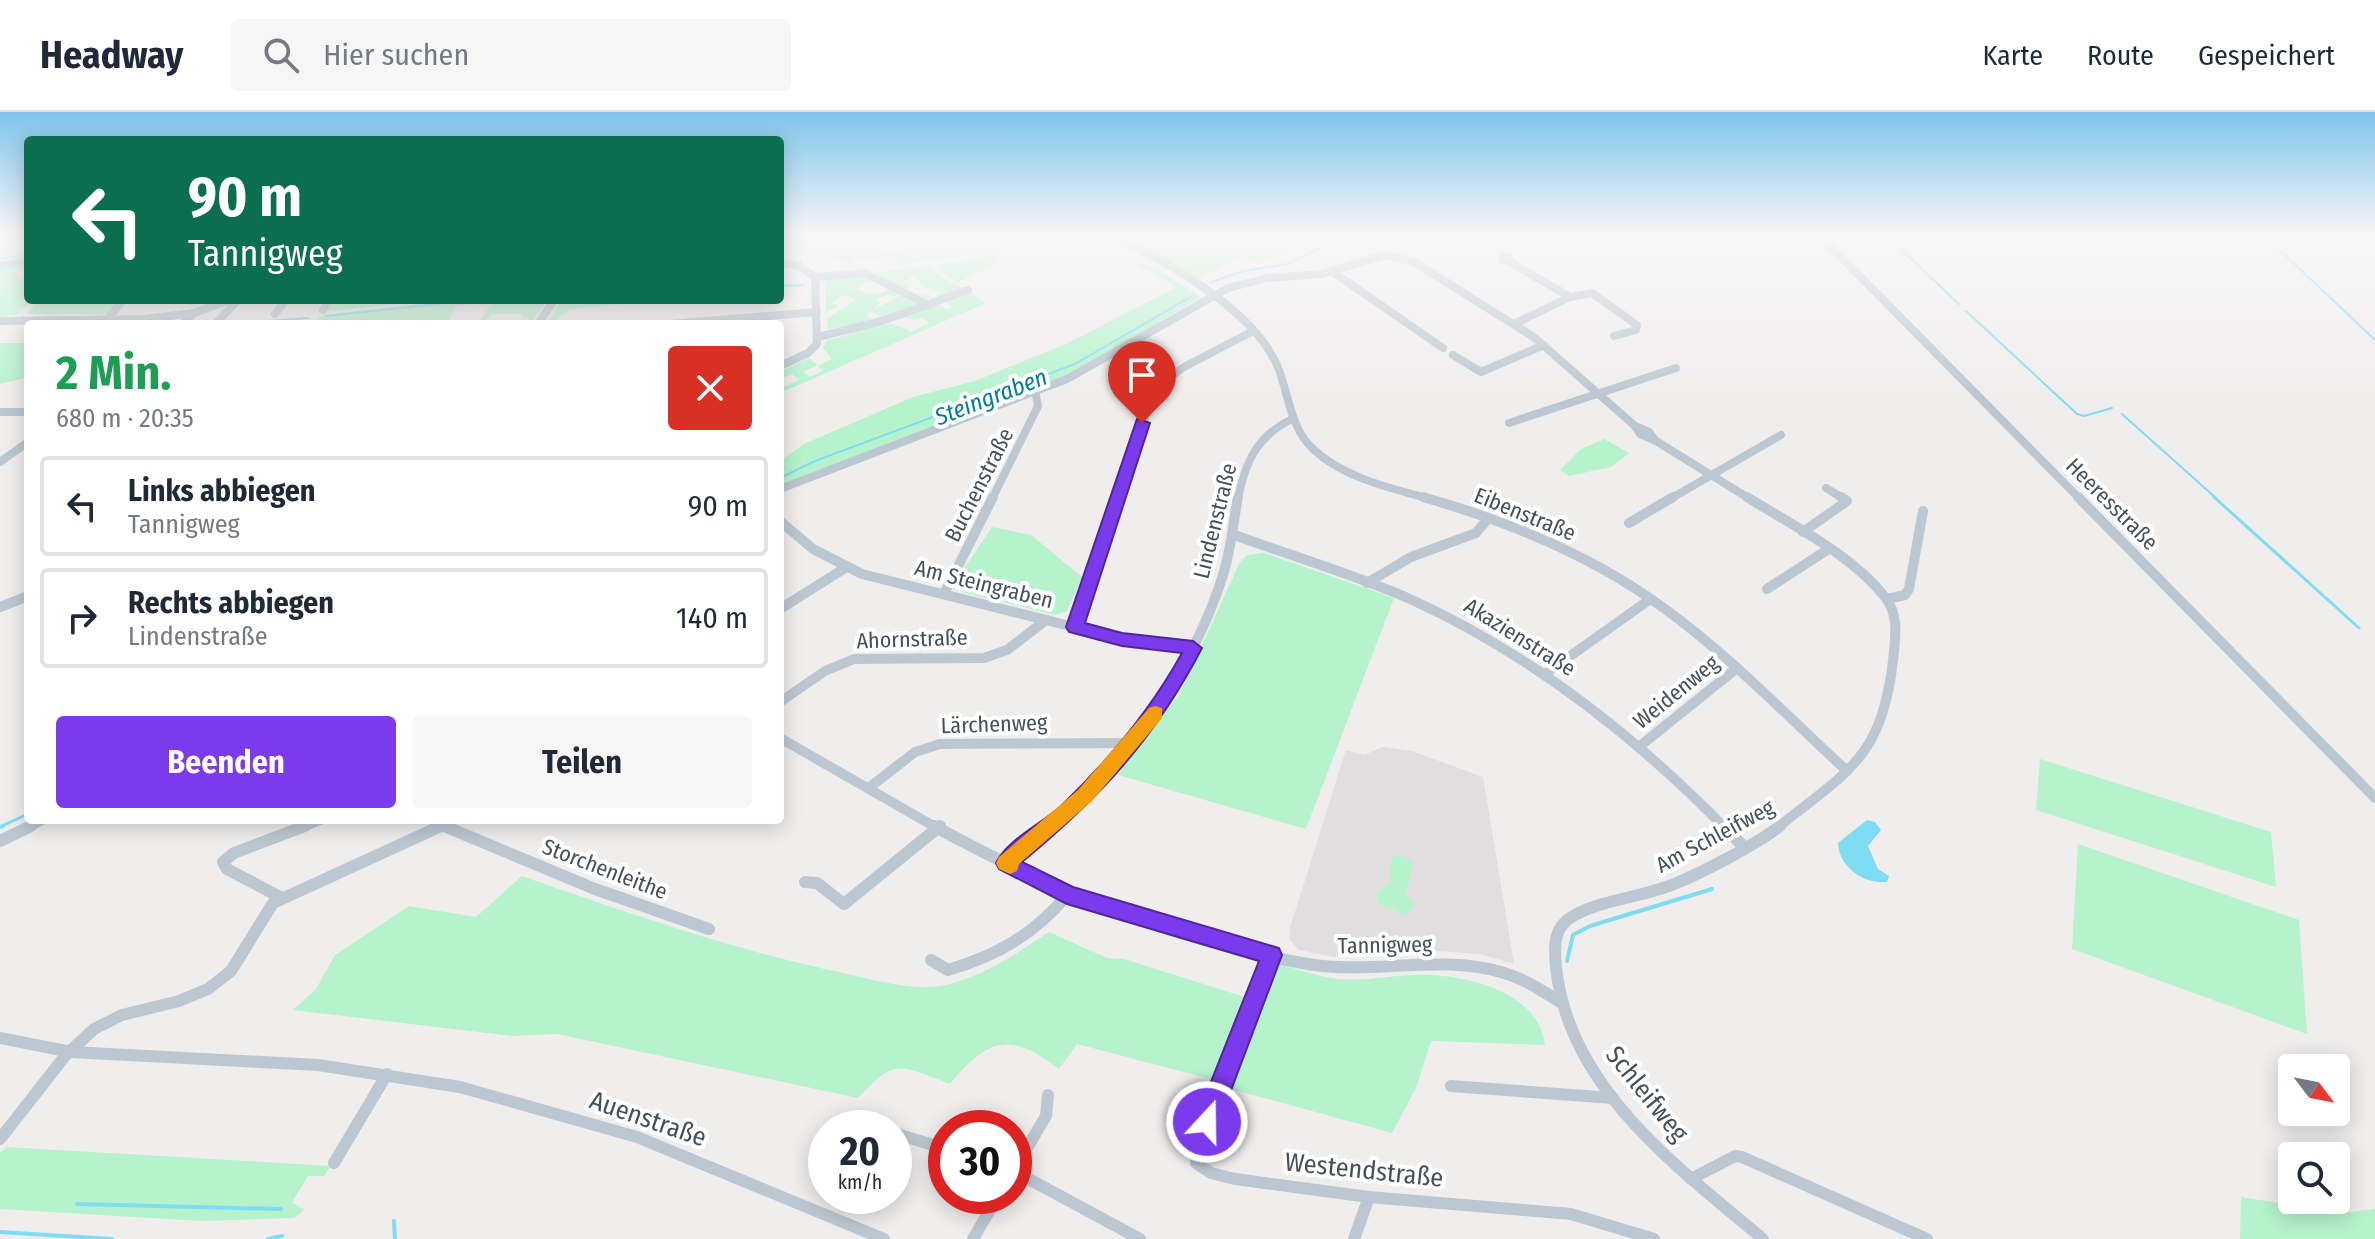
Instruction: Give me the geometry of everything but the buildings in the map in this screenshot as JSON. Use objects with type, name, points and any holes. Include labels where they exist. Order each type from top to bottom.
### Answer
[{"type":"street","points":[[784,364],[810,351],[818,337],[816,290]]},
{"type":"street","points":[[898,290],[929,305]]},
{"type":"street","points":[[818,337],[929,305],[968,290]]},
{"type":"street","points":[[1202,290],[1213,297]]},
{"type":"street","points":[[784,487],[1081,373],[1213,297],[1232,290]]},
{"type":"street","points":[[1358,290],[1443,348],[1453,349],[1453,355],[1481,372],[1544,345]]},
{"type":"street","points":[[1458,290],[1544,345],[1635,426],[1640,434],[1803,532],[1862,573],[1887,599],[1905,595],[1909,589],[1923,511]]},
{"type":"street","points":[[1557,290],[1570,297]]},
{"type":"street","name":"Heeresstraße","points":[[1873,290],[2375,798]]},
{"type":"street","points":[[1514,324],[1570,297],[1588,292],[1598,295],[1637,325],[1636,330],[1614,336]]},
{"type":"street","name":"Eibenstraße","points":[[1213,297],[1236,313],[1276,363],[1292,419],[1313,449],[1341,468],[1488,519],[1599,568],[1649,600],[1737,668],[1847,771]]},
{"type":"street","points":[[107,320],[120,304]]},
{"type":"street","points":[[107,320],[194,313],[221,304]]},
{"type":"street","points":[[218,320],[233,304]]},
{"type":"street","points":[[275,314],[283,304]]},
{"type":"street","points":[[323,310],[327,304]]},
{"type":"street","points":[[209,309],[223,313]]},
{"type":"street","points":[[733,320],[817,312]]},
{"type":"street","points":[[186,320],[194,313]]},
{"type":"street","points":[[144,319],[151,320]]},
{"type":"street","points":[[0,321],[24,321]]},
{"type":"street","points":[[1075,627],[1155,388],[1184,367],[1253,331]]},
{"type":"street","points":[[1509,423],[1676,368]]},
{"type":"street","name":"Buchenstraße","points":[[944,594],[1038,406],[1035,390]]},
{"type":"street","points":[[0,412],[24,412]]},
{"type":"street","name":"Lindenstraße","points":[[1006,863],[1067,813],[1133,743],[1166,699],[1193,648],[1225,572],[1243,478],[1261,437],[1272,427],[1292,419]]},
{"type":"street","points":[[1629,523],[1781,435]]},
{"type":"street","points":[[0,462],[24,445]]},
{"type":"street","points":[[1803,532],[1847,501],[1826,488]]},
{"type":"street","points":[[1367,583],[1411,557],[1476,533],[1488,519]]},
{"type":"street","name":"Am Steingraben","points":[[784,524],[813,549],[845,568],[1122,639],[1193,648]]},
{"type":"street","name":"Akazienstraße","points":[[1232,534],[1448,616],[1545,674],[1640,746],[1744,847]]},
{"type":"street","points":[[1767,589],[1827,550]]},
{"type":"street","points":[[784,606],[845,568]]},
{"type":"street","points":[[0,607],[24,598]]},
{"type":"street","name":"Am Schleifweg","points":[[1554,942],[1560,928],[1574,915],[1675,884],[1744,847],[1793,817],[1864,755],[1881,724],[1898,639],[1897,626],[1887,599]]},
{"type":"street","points":[[1545,674],[1649,600]]},
{"type":"street","name":"Ahornstraße","points":[[784,699],[830,668],[850,660],[878,656],[959,658],[999,654],[1046,620]]},
{"type":"street","name":"Weidenweg","points":[[1640,746],[1737,668]]},
{"type":"street","name":"Tannigweg","points":[[784,740],[1067,895],[1272,955],[1358,970],[1434,964],[1482,966],[1534,982],[1560,1002]]},
{"type":"street","name":"Lärchenweg","points":[[870,787],[915,752],[940,744],[1133,743]]},
{"type":"street","points":[[0,841],[34,824]]},
{"type":"street","points":[[282,898],[227,869],[223,862],[234,853],[310,824]]},
{"type":"street","points":[[0,1139],[87,1032],[106,1021],[171,1006],[213,986],[238,963],[262,915],[282,898],[446,824]]},
{"type":"street","name":"Storchenleithe","points":[[450,824],[595,889],[709,929]]},
{"type":"street","points":[[805,882],[817,883],[844,904],[940,826]]},
{"type":"street","points":[[931,960],[948,970],[998,951],[1040,927],[1067,895]]},
{"type":"street","name":"Schleifweg","points":[[1554,942],[1560,1002],[1583,1051],[1613,1098],[1691,1179],[1763,1239]]},
{"type":"street","name":"Westendstraße","points":[[1272,955],[1198,1146],[1196,1163],[1211,1173],[1235,1179],[1369,1197],[1571,1214],[1654,1239]]},
{"type":"street","name":"Auenstraße","points":[[0,1038],[71,1052],[256,1060],[387,1074],[460,1087],[637,1137],[884,1239]]},
{"type":"street","points":[[334,1163],[387,1074]]},
{"type":"street","points":[[1451,1086],[1613,1098]]},
{"type":"street","points":[[1032,1140],[1046,1116],[1048,1095]]},
{"type":"street","points":[[1691,1179],[1735,1156],[1742,1157],[1927,1239]]},
{"type":"street","points":[[1032,1181],[1140,1239]]},
{"type":"street","points":[[1354,1239],[1369,1197]]},
{"type":"street","points":[[973,1239],[988,1214]]},
{"type":"shaded area","points":[[1383,747],[1412,751],[1483,777],[1514,964],[1480,954],[1394,948],[1357,949],[1334,957],[1299,950],[1290,940],[1290,928],[1346,750],[1364,755]]},
{"type":"green space","points":[[0,290],[24,290],[24,304],[29,304],[16,315],[0,317]]},
{"type":"green space","points":[[825,290],[858,290],[877,294],[892,290],[901,293],[875,300],[880,304],[871,311],[903,294],[919,304],[884,318],[871,312],[866,315],[873,321],[828,329],[827,319],[855,300],[845,295],[832,302],[839,307],[826,312]]},
{"type":"green space","points":[[935,290],[962,290],[930,300],[921,296],[924,294],[933,298],[942,292]]},
{"type":"green space","points":[[1171,290],[1190,290],[1201,297],[1072,374],[784,484],[784,458],[804,444],[913,397],[975,381],[1066,344]]},
{"type":"green space","points":[[969,292],[986,303],[784,391],[784,387],[799,380],[792,374],[784,377],[784,370],[809,358],[817,365],[803,372],[810,377],[823,371],[818,366],[832,359],[823,348],[827,340],[889,324],[910,332],[929,323],[922,318],[902,317],[938,304],[947,310],[952,307],[945,301]]},
{"type":"green space","points":[[35,304],[116,304],[107,314],[26,314]]},
{"type":"green space","points":[[330,304],[395,304],[322,312]]},
{"type":"green space","points":[[419,304],[469,304],[456,306],[449,320],[319,320],[323,315]]},
{"type":"green space","points":[[544,304],[534,320],[522,317],[523,314],[491,314],[486,320],[481,320],[490,305]]},
{"type":"green space","points":[[560,304],[623,304],[570,309],[555,320],[550,320]]},
{"type":"green space","points":[[0,343],[24,343],[24,378],[0,384]]},
{"type":"green space","points":[[1604,439],[1629,453],[1611,467],[1569,476],[1560,470],[1581,449]]},
{"type":"green space","points":[[992,527],[1031,535],[1082,577],[1067,611],[1056,615],[962,592],[959,576]]},
{"type":"green space","points":[[1264,553],[1394,598],[1306,829],[1118,775],[1180,693],[1240,562],[1247,555]]},
{"type":"green space","points":[[2040,759],[2271,832],[2276,887],[2036,810]]},
{"type":"green space","points":[[2078,844],[2299,920],[2307,1034],[2072,949]]},
{"type":"green space","points":[[1397,854],[1413,861],[1406,895],[1414,905],[1405,917],[1394,909],[1379,905],[1376,894],[1390,882],[1391,859]]},
{"type":"green space","points":[[522,876],[721,942],[894,984],[934,987],[960,981],[1000,963],[1049,932],[1107,958],[1124,959],[1248,998],[1218,1081],[1077,1044],[1059,1069],[1027,1049],[1000,1045],[976,1057],[950,1084],[900,1068],[882,1076],[858,1098],[557,1034],[512,1036],[293,1010],[316,989],[335,955],[409,906],[476,917]]},
{"type":"green space","points":[[1272,962],[1338,979],[1430,975],[1484,985],[1518,1001],[1531,1013],[1540,1027],[1545,1045],[1431,1041],[1416,1088],[1392,1133],[1224,1087]]},
{"type":"green space","points":[[6,1147],[331,1166],[324,1176],[308,1176],[292,1202],[304,1210],[294,1218],[201,1221],[0,1209],[0,1153]]},
{"type":"green space","points":[[2241,1197],[2278,1203],[2278,1214],[2350,1214],[2375,1209],[2375,1239],[2240,1239]]},
{"type":"water","points":[[1867,820],[1875,822],[1881,830],[1868,846],[1878,869],[1889,876],[1887,882],[1861,877],[1848,866],[1839,852],[1838,843]]},
{"type":"waterway","points":[[1944,290],[1959,304]]},
{"type":"waterway","points":[[2322,290],[2375,340]]},
{"type":"waterway","name":"Steingraben","points":[[784,476],[815,461],[1075,364],[1192,296]]},
{"type":"waterway","points":[[326,316],[437,304]]},
{"type":"waterway","points":[[1966,311],[2077,414],[2084,416],[2112,408]]},
{"type":"waterway","points":[[280,320],[308,318]]},
{"type":"waterway","points":[[2122,414],[2217,499]]},
{"type":"waterway","points":[[2214,497],[2359,628]]},
{"type":"waterway","name":"Steingraben","points":[[3,826],[0,827],[24,816]]},
{"type":"waterway","points":[[1567,961],[1573,935],[1590,926],[1712,889]]},
{"type":"waterway","points":[[77,1204],[281,1209]]},
{"type":"waterway","points":[[394,1221],[395,1239]]},
{"type":"waterway","points":[[0,1232],[112,1239]]},
{"type":"waterway","points":[[268,1239],[282,1236]]},
{"type":"slow traffic","points":[[1010,865],[1006,863],[1085,795],[1133,743],[1155,713]]},
{"type":"route","points":[[1142,423],[1075,627],[1122,639],[1193,648],[1166,699],[1133,743],[1067,813],[1006,863],[1067,895],[1272,955],[1207,1122]]}]
